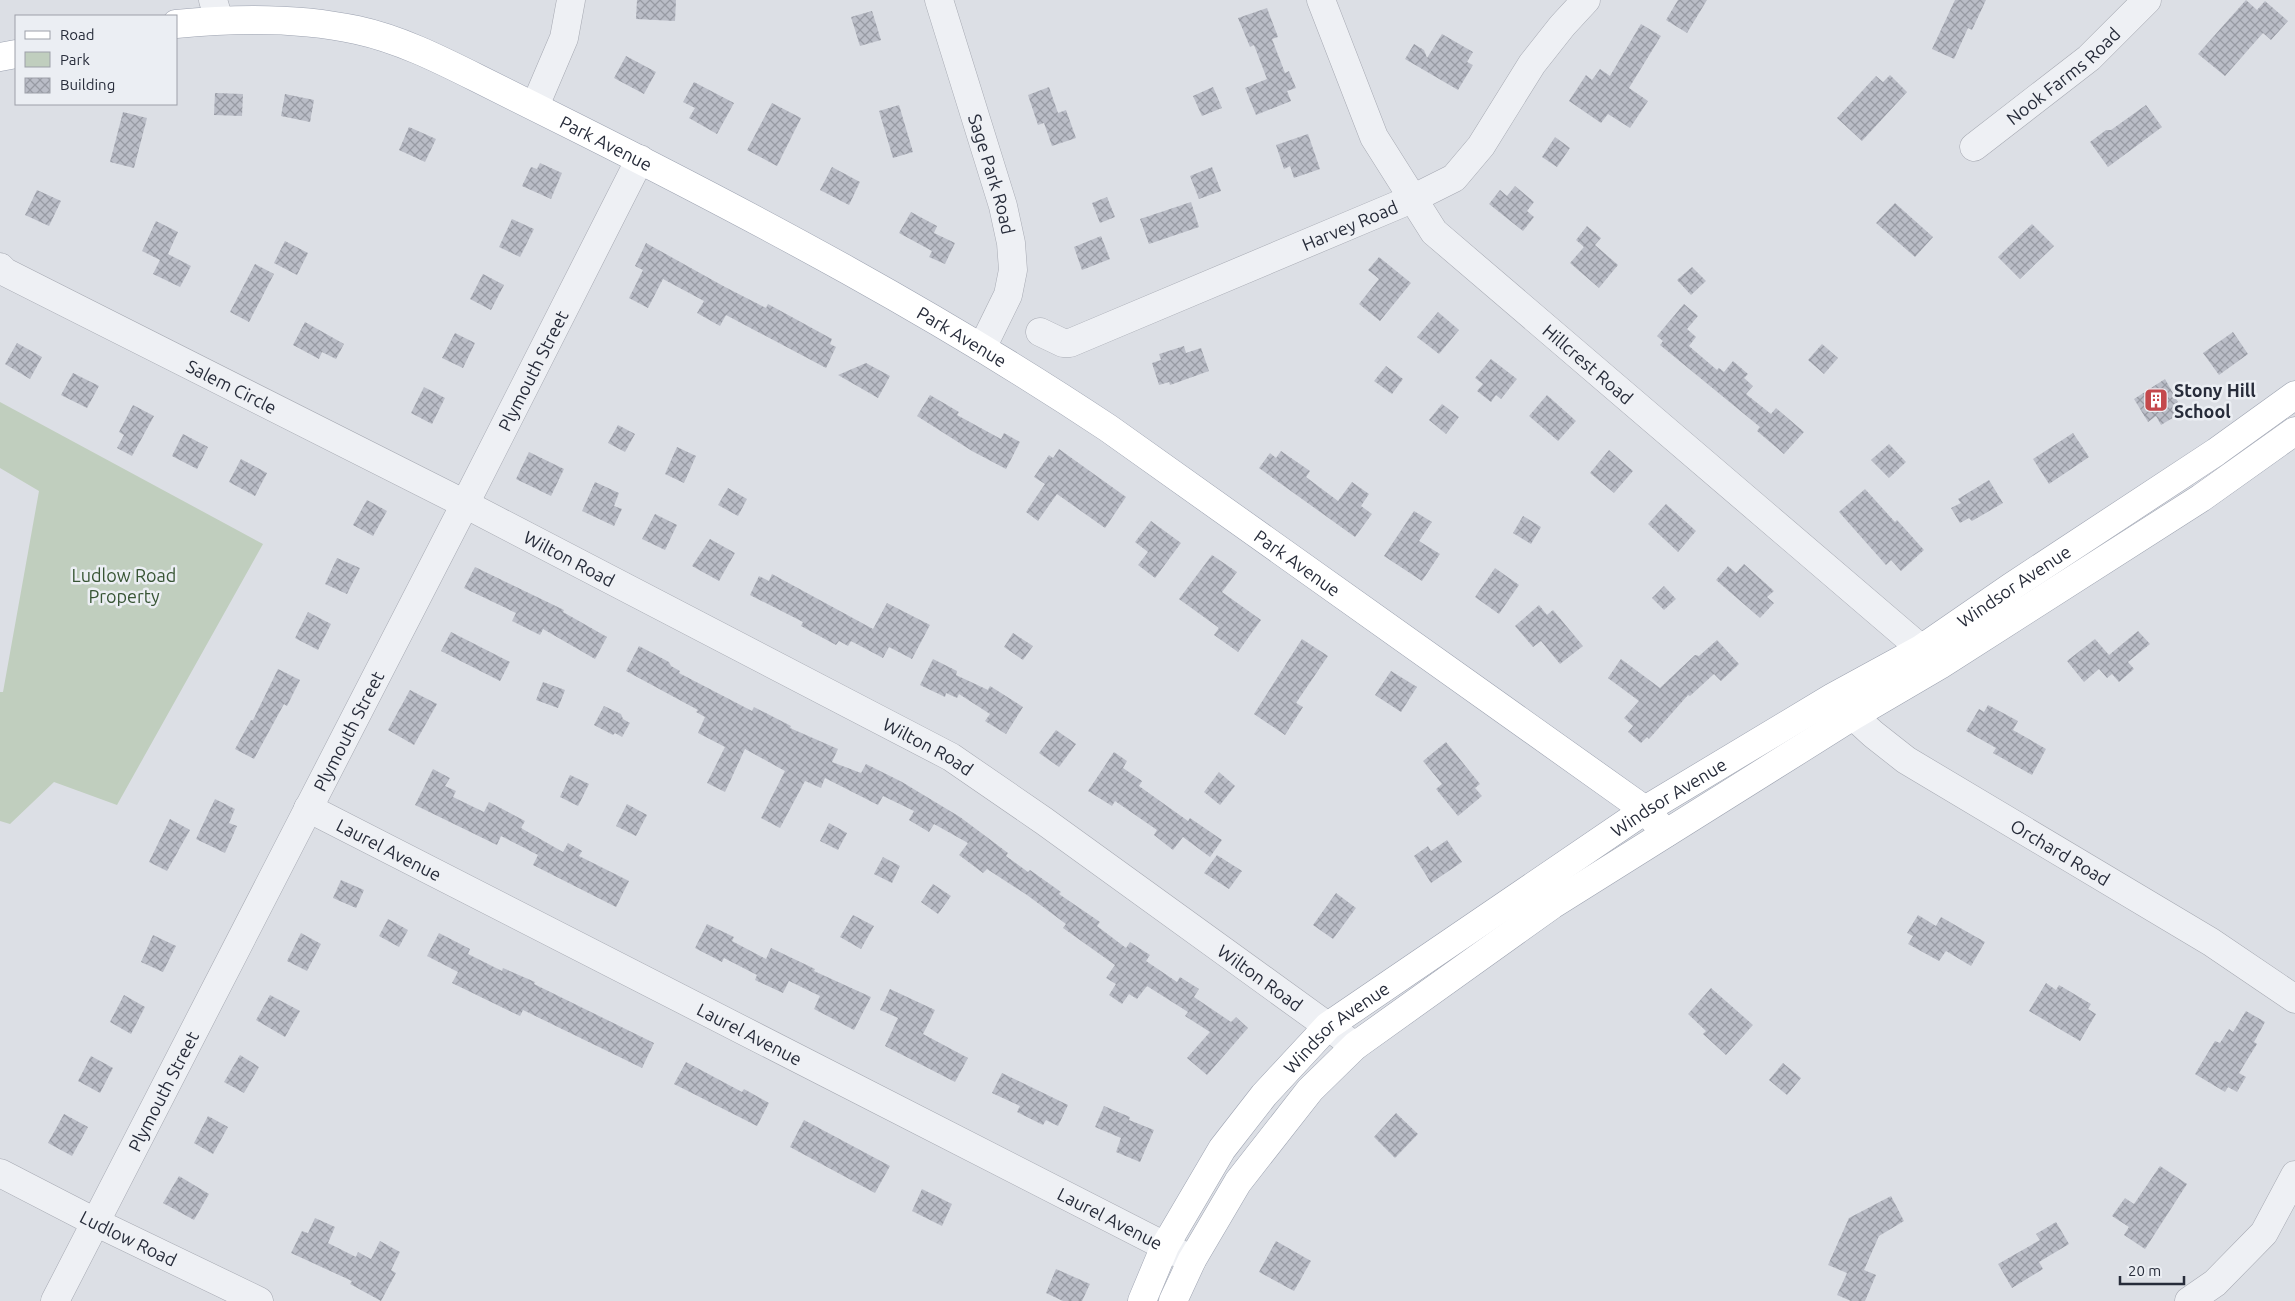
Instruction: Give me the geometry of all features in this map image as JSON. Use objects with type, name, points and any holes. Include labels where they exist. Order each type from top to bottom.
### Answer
[{"type":"main road","name":"Park Avenue","points":[[178,23],[216,10],[358,30],[425,52],[640,159],[886,292],[1042,384],[1108,428],[1645,810],[1666,833]]},
{"type":"main road","points":[[0,57],[15,54]]},
{"type":"main road","name":"Windsor Avenue","points":[[1173,1301],[1192,1260],[1238,1182],[1310,1090],[1355,1046],[1544,910],[1853,716],[1931,657],[2011,587],[2216,452],[2295,395]]},
{"type":"main road","name":"Windsor Avenue","points":[[1142,1301],[1165,1246],[1222,1149],[1264,1095],[1328,1026],[1645,810],[1833,697],[1931,657],[2201,498],[2295,431]]},
{"type":"street","points":[[535,106],[564,38],[571,0]]},
{"type":"street","name":"Sage Park Road","points":[[939,0],[1002,206],[1011,243],[1013,270],[1008,295],[982,348]]},
{"type":"street","name":"Hillcrest Road","points":[[1321,0],[1374,137],[1434,232],[1931,657]]},
{"type":"street","name":"Harvey Road","points":[[1040,332],[1063,343],[1070,343],[1412,199],[1454,178],[1480,146],[1532,64],[1562,26],[1586,0]]},
{"type":"street","name":"Nook Farms Road","points":[[1974,147],[2089,58],[2146,0]]},
{"type":"street","name":"Plymouth Street","points":[[54,1301],[465,504],[640,159]]},
{"type":"street","name":"Salem Circle","points":[[0,267],[5,272],[465,504]]},
{"type":"street","name":"Wilton Road","points":[[465,504],[951,757],[1355,1046]]},
{"type":"street","name":"Orchard Road","points":[[1833,697],[1906,760],[2211,942],[2295,999]]},
{"type":"street","name":"Laurel Avenue","points":[[308,808],[1192,1260]]},
{"type":"street","name":"Ludlow Road","points":[[0,1172],[95,1222],[259,1301]]},
{"type":"street","points":[[2189,1301],[2215,1283],[2264,1233],[2295,1175]]},
{"type":"green space","name":"Ludlow Road Property","points":[[0,402],[263,544],[117,805],[54,782],[10,824],[0,821],[0,692],[3,692],[39,491],[0,468]]},
{"type":"building","points":[[637,0],[676,0],[675,21],[636,19]]},
{"type":"building","points":[[1678,0],[1707,0],[1687,33],[1666,20]]},
{"type":"building","points":[[1955,0],[1986,0],[1972,30],[1968,28],[1954,59],[1932,49]]},
{"type":"building","points":[[2246,0],[2257,10],[2265,1],[2288,21],[2271,40],[2263,33],[2225,76],[2198,54]]},
{"type":"building","points":[[1267,8],[1278,37],[1272,39],[1285,73],[1289,71],[1296,88],[1287,91],[1291,101],[1256,115],[1245,88],[1267,79],[1254,45],[1250,47],[1238,18]]},
{"type":"building","points":[[872,11],[881,40],[860,46],[851,17]]},
{"type":"building","points":[[1641,24],[1661,36],[1629,88],[1648,101],[1630,128],[1608,114],[1601,123],[1569,101],[1586,75],[1592,80],[1600,69],[1610,76]]},
{"type":"building","points":[[1442,34],[1473,52],[1467,62],[1473,65],[1458,90],[1405,59],[1414,44],[1424,50],[1427,58]]},
{"type":"building","points":[[626,56],[656,72],[644,94],[614,78]]},
{"type":"building","points":[[1890,75],[1907,92],[1862,141],[1837,118],[1876,76],[1883,82]]},
{"type":"building","points":[[694,82],[734,103],[717,134],[689,118],[695,108],[683,102]]},
{"type":"building","points":[[1049,87],[1058,113],[1066,110],[1076,138],[1052,146],[1044,123],[1038,125],[1028,95]]},
{"type":"building","points":[[1213,87],[1222,108],[1202,116],[1193,96]]},
{"type":"building","points":[[215,93],[243,94],[242,116],[214,115]]},
{"type":"building","points":[[285,94],[314,100],[310,122],[281,116]]},
{"type":"building","points":[[772,103],[801,118],[777,166],[747,150]]},
{"type":"building","points":[[899,105],[913,152],[893,158],[879,111]]},
{"type":"building","points":[[2146,105],[2162,127],[2108,167],[2090,142],[2106,130],[2111,130]]},
{"type":"building","points":[[123,112],[147,118],[134,168],[110,162]]},
{"type":"building","points":[[409,127],[436,139],[425,162],[399,150]]},
{"type":"building","points":[[1308,134],[1320,169],[1294,178],[1290,166],[1284,169],[1276,145]]},
{"type":"building","points":[[1555,137],[1570,148],[1557,167],[1542,157]]},
{"type":"building","points":[[540,163],[562,173],[551,199],[522,186],[531,167],[537,169]]},
{"type":"building","points":[[832,167],[860,182],[849,205],[820,190]]},
{"type":"building","points":[[1212,167],[1221,191],[1199,199],[1190,176]]},
{"type":"building","points":[[1515,186],[1534,202],[1527,211],[1534,217],[1523,231],[1489,204],[1500,190],[1507,196]]},
{"type":"building","points":[[37,190],[61,201],[49,226],[25,215]]},
{"type":"building","points":[[1107,197],[1115,217],[1100,223],[1092,203]]},
{"type":"building","points":[[1191,202],[1199,227],[1149,244],[1140,219]]},
{"type":"building","points":[[1895,203],[1933,237],[1915,257],[1876,223]]},
{"type":"building","points":[[911,212],[937,226],[934,233],[955,243],[945,264],[929,257],[932,251],[899,233]]},
{"type":"building","points":[[512,219],[534,229],[520,257],[499,247]]},
{"type":"building","points":[[156,221],[178,232],[168,254],[191,266],[180,287],[153,274],[160,260],[142,251]]},
{"type":"building","points":[[2032,224],[2054,246],[2020,279],[1998,257]]},
{"type":"building","points":[[1587,226],[1601,238],[1595,245],[1618,265],[1599,288],[1570,263],[1584,247],[1576,240]]},
{"type":"building","points":[[1101,236],[1110,259],[1082,270],[1074,247]]},
{"type":"building","points":[[285,241],[308,253],[297,275],[274,263]]},
{"type":"building","points":[[646,243],[725,287],[766,308],[768,304],[832,339],[830,344],[836,347],[826,368],[726,315],[720,326],[697,313],[704,301],[663,279],[648,308],[629,298],[643,270],[635,266]]},
{"type":"building","points":[[1379,257],[1411,283],[1380,321],[1359,304],[1379,279],[1368,270]]},
{"type":"building","points":[[255,264],[274,274],[249,322],[230,312]]},
{"type":"building","points":[[1692,267],[1706,281],[1691,295],[1677,280]]},
{"type":"building","points":[[483,274],[504,285],[491,310],[470,299]]},
{"type":"building","points":[[1684,304],[1698,316],[1687,329],[1696,337],[1689,346],[1717,370],[1719,368],[1724,372],[1733,361],[1748,374],[1744,378],[1753,386],[1746,394],[1771,414],[1776,408],[1804,432],[1784,454],[1757,431],[1760,427],[1660,345],[1663,341],[1657,336]]},
{"type":"building","points":[[1438,312],[1459,330],[1439,354],[1417,337]]},
{"type":"building","points":[[305,322],[344,344],[336,359],[322,352],[319,359],[293,345]]},
{"type":"building","points":[[2233,332],[2248,354],[2219,375],[2203,353]]},
{"type":"building","points":[[455,333],[475,343],[463,368],[442,358]]},
{"type":"building","points":[[17,343],[42,357],[30,379],[5,364]]},
{"type":"building","points":[[1822,344],[1838,358],[1824,374],[1808,360]]},
{"type":"building","points":[[1184,346],[1186,353],[1201,348],[1209,371],[1170,385],[1169,382],[1159,385],[1152,363],[1161,360],[1159,354]]},
{"type":"building","points":[[1491,359],[1517,379],[1501,399],[1496,395],[1491,402],[1477,391],[1483,384],[1475,378]]},
{"type":"building","points":[[866,363],[890,376],[878,398],[838,375]]},
{"type":"building","points":[[1386,366],[1403,379],[1392,394],[1374,381]]},
{"type":"building","points":[[73,373],[99,386],[87,408],[61,395]]},
{"type":"building","name":"Stony Hill School","points":[[2165,379],[2178,402],[2173,405],[2179,414],[2161,425],[2156,416],[2148,422],[2134,399]]},
{"type":"building","points":[[424,387],[445,398],[432,424],[411,413]]},
{"type":"building","points":[[930,395],[959,412],[957,415],[1001,439],[1004,433],[1020,442],[1006,469],[972,451],[917,416]]},
{"type":"building","points":[[1547,395],[1576,421],[1558,441],[1529,416]]},
{"type":"building","points":[[1442,404],[1459,417],[1446,434],[1429,420]]},
{"type":"building","points":[[133,405],[154,416],[132,456],[117,448],[124,435],[119,432]]},
{"type":"building","points":[[618,425],[635,434],[625,452],[608,443]]},
{"type":"building","points":[[2073,433],[2089,457],[2049,484],[2033,459]]},
{"type":"building","points":[[183,434],[208,447],[197,469],[172,456]]},
{"type":"building","points":[[1889,444],[1906,462],[1889,478],[1871,460]]},
{"type":"building","points":[[677,447],[696,456],[684,483],[665,474]]},
{"type":"building","points":[[1059,449],[1126,497],[1105,528],[1057,494],[1038,521],[1026,512],[1045,484],[1034,477],[1049,455],[1053,458]]},
{"type":"building","points":[[1609,450],[1633,471],[1614,493],[1590,473]]},
{"type":"building","points":[[1281,451],[1310,471],[1306,477],[1338,501],[1352,482],[1369,494],[1361,506],[1372,514],[1355,537],[1259,468],[1270,453],[1276,458]]},
{"type":"building","points":[[529,452],[564,469],[551,496],[516,479]]},
{"type":"building","points":[[241,459],[267,473],[255,496],[229,482]]},
{"type":"building","points":[[1989,480],[2003,503],[1972,521],[1969,518],[1960,523],[1951,508],[1961,503],[1958,499]]},
{"type":"building","points":[[595,482],[619,493],[614,506],[622,509],[614,526],[582,511]]},
{"type":"building","points":[[728,488],[747,499],[738,516],[718,505]]},
{"type":"building","points":[[1865,489],[1924,550],[1901,571],[1891,560],[1886,565],[1839,512]]},
{"type":"building","points":[[367,500],[387,511],[373,536],[353,525]]},
{"type":"building","points":[[1666,504],[1696,531],[1678,552],[1648,524]]},
{"type":"building","points":[[1414,511],[1432,522],[1419,541],[1440,554],[1422,581],[1384,556]]},
{"type":"building","points":[[655,514],[677,525],[665,550],[642,539]]},
{"type":"building","points":[[1523,516],[1541,527],[1531,544],[1513,533]]},
{"type":"building","points":[[1151,521],[1181,543],[1155,578],[1138,565],[1148,552],[1135,542]]},
{"type":"building","points":[[710,539],[735,553],[719,581],[692,566]]},
{"type":"building","points":[[1212,555],[1237,572],[1222,592],[1261,620],[1238,652],[1214,635],[1219,628],[1179,599]]},
{"type":"building","points":[[337,558],[360,568],[347,594],[325,584]]},
{"type":"building","points":[[1744,564],[1774,591],[1767,597],[1774,603],[1760,618],[1716,580],[1728,566],[1736,573]]},
{"type":"building","points":[[475,567],[564,610],[563,612],[607,637],[595,659],[543,629],[540,635],[512,621],[516,613],[464,588]]},
{"type":"building","points":[[1495,568],[1519,585],[1499,614],[1475,597]]},
{"type":"building","points":[[772,574],[873,629],[887,603],[930,625],[912,659],[889,647],[883,658],[851,641],[848,646],[839,641],[836,645],[801,626],[803,622],[750,595],[759,576],[769,581]]},
{"type":"building","points":[[1664,586],[1676,599],[1664,610],[1652,598]]},
{"type":"building","points":[[1539,605],[1547,615],[1553,610],[1583,646],[1560,664],[1541,641],[1533,647],[1515,626]]},
{"type":"building","points":[[308,612],[331,624],[318,650],[295,638]]},
{"type":"building","points":[[2138,631],[2150,644],[2128,662],[2134,669],[2119,682],[2112,674],[2107,678],[2099,669],[2084,682],[2067,661],[2095,639],[2109,655]]},
{"type":"building","points":[[451,632],[510,662],[500,681],[441,651]]},
{"type":"building","points":[[1013,633],[1033,646],[1023,660],[1004,647]]},
{"type":"building","points":[[1302,639],[1328,656],[1296,703],[1303,707],[1285,735],[1254,714]]},
{"type":"building","points":[[1717,640],[1739,664],[1721,681],[1714,674],[1690,696],[1688,695],[1649,739],[1647,737],[1641,743],[1628,732],[1633,726],[1624,718],[1639,701],[1608,678],[1621,659],[1660,688],[1695,655],[1699,656]]},
{"type":"building","points":[[639,646],[669,662],[671,666],[680,671],[679,673],[752,711],[754,707],[791,726],[790,728],[838,749],[832,762],[861,773],[866,764],[902,782],[960,817],[1008,853],[1006,856],[1028,872],[1030,870],[1061,892],[1059,894],[1100,922],[1097,926],[1126,948],[1130,942],[1150,955],[1146,961],[1177,982],[1180,977],[1199,989],[1194,997],[1231,1022],[1236,1017],[1248,1028],[1207,1075],[1187,1058],[1210,1032],[1185,1016],[1188,1012],[1147,986],[1137,999],[1129,994],[1122,1004],[1109,995],[1116,984],[1106,978],[1115,965],[1063,928],[1066,924],[1027,895],[987,869],[983,873],[959,855],[968,843],[934,824],[929,832],[909,820],[914,811],[883,796],[878,805],[825,778],[821,788],[805,781],[780,828],[761,818],[785,771],[745,749],[725,792],[707,783],[725,747],[698,733],[705,717],[696,712],[698,710],[626,671]]},
{"type":"building","points":[[933,659],[957,671],[956,675],[988,690],[990,686],[1023,707],[1006,734],[985,721],[990,714],[959,694],[957,698],[946,693],[945,697],[920,685]]},
{"type":"building","points":[[278,669],[300,680],[287,706],[284,704],[254,759],[235,749],[251,720],[253,720]]},
{"type":"building","points":[[1391,671],[1417,687],[1401,712],[1375,695]]},
{"type":"building","points":[[543,682],[565,690],[558,708],[536,700]]},
{"type":"building","points":[[410,690],[437,704],[414,745],[388,730]]},
{"type":"building","points":[[1988,705],[2018,721],[2013,730],[2046,749],[2032,775],[1993,753],[1996,748],[1966,731],[1979,709],[1984,712]]},
{"type":"building","points":[[604,706],[621,714],[623,719],[630,723],[622,737],[615,733],[613,735],[594,725]]},
{"type":"building","points":[[1056,730],[1076,744],[1059,767],[1039,753]]},
{"type":"building","points":[[1446,742],[1480,784],[1475,788],[1482,796],[1458,816],[1436,789],[1442,784],[1423,761]]},
{"type":"building","points":[[1114,752],[1127,761],[1123,768],[1142,781],[1139,786],[1188,821],[1190,818],[1222,840],[1210,857],[1183,837],[1173,850],[1154,835],[1157,830],[1115,801],[1112,806],[1088,791]]},
{"type":"building","points":[[433,769],[450,778],[445,786],[456,791],[453,797],[484,812],[489,802],[525,821],[521,828],[563,852],[568,843],[582,851],[579,856],[629,881],[616,907],[533,865],[538,855],[501,836],[497,845],[415,805]]},
{"type":"building","points":[[1219,772],[1235,786],[1220,805],[1204,792]]},
{"type":"building","points":[[570,775],[589,784],[578,806],[560,797]]},
{"type":"building","points":[[215,799],[235,809],[229,823],[237,826],[225,853],[196,839]]},
{"type":"building","points":[[627,804],[647,815],[636,836],[616,826]]},
{"type":"building","points":[[170,819],[190,830],[167,871],[149,862]]},
{"type":"building","points":[[829,823],[847,833],[838,850],[820,841]]},
{"type":"building","points":[[1447,840],[1462,862],[1431,883],[1414,856],[1428,846],[1431,851]]},
{"type":"building","points":[[1217,855],[1242,871],[1229,889],[1204,873]]},
{"type":"building","points":[[883,857],[900,866],[892,883],[874,874]]},
{"type":"building","points":[[341,880],[364,890],[356,908],[333,898]]},
{"type":"building","points":[[933,884],[951,896],[938,914],[921,902]]},
{"type":"building","points":[[1336,893],[1356,908],[1333,939],[1313,925]]},
{"type":"building","points":[[853,915],[874,926],[861,949],[840,937]]},
{"type":"building","points":[[1918,915],[1936,926],[1941,917],[1985,942],[1971,966],[1946,951],[1939,961],[1908,944],[1913,936],[1907,933]]},
{"type":"building","points":[[388,919],[408,930],[399,947],[379,936]]},
{"type":"building","points":[[707,924],[734,937],[732,941],[766,959],[771,948],[815,969],[814,971],[871,997],[854,1030],[814,1009],[820,996],[789,981],[783,993],[755,980],[757,975],[724,958],[722,962],[695,948]]},
{"type":"building","points":[[301,933],[321,944],[307,971],[287,961]]},
{"type":"building","points":[[439,933],[470,949],[468,954],[502,971],[503,968],[535,982],[534,984],[654,1043],[642,1068],[523,1010],[520,1016],[452,983],[458,972],[427,956]]},
{"type":"building","points":[[153,935],[176,946],[163,972],[141,962]]},
{"type":"building","points":[[2046,983],[2056,990],[2059,985],[2091,1004],[2088,1009],[2096,1014],[2080,1041],[2029,1011]]},
{"type":"building","points":[[1711,988],[1753,1025],[1726,1055],[1703,1034],[1706,1031],[1688,1014]]},
{"type":"building","points":[[890,989],[935,1010],[923,1034],[968,1058],[955,1082],[885,1046],[898,1018],[880,1010]]},
{"type":"building","points":[[124,995],[145,1007],[131,1034],[110,1022]]},
{"type":"building","points":[[270,995],[300,1011],[285,1037],[256,1020]]},
{"type":"building","points":[[2246,1011],[2265,1022],[2254,1042],[2257,1044],[2239,1073],[2246,1077],[2237,1092],[2228,1087],[2225,1092],[2195,1074],[2215,1041],[2220,1043],[2229,1029],[2233,1032]]},
{"type":"building","points":[[240,1055],[259,1067],[244,1093],[224,1082]]},
{"type":"building","points":[[91,1056],[113,1068],[100,1093],[78,1081]]},
{"type":"building","points":[[686,1062],[742,1092],[744,1089],[769,1103],[757,1126],[674,1084]]},
{"type":"building","points":[[1783,1063],[1801,1078],[1787,1095],[1769,1080]]},
{"type":"building","points":[[1002,1073],[1068,1105],[1058,1126],[1046,1120],[1043,1125],[1017,1112],[1020,1106],[992,1093]]},
{"type":"building","points":[[1104,1106],[1130,1117],[1129,1120],[1154,1130],[1140,1162],[1116,1152],[1121,1138],[1095,1127]]},
{"type":"building","points":[[1396,1113],[1418,1134],[1395,1158],[1374,1137]]},
{"type":"building","points":[[64,1114],[88,1127],[72,1156],[48,1143]]},
{"type":"building","points":[[208,1116],[228,1127],[213,1154],[194,1143]]},
{"type":"building","points":[[804,1120],[890,1166],[875,1193],[790,1147]]},
{"type":"building","points":[[2160,1166],[2187,1184],[2145,1249],[2124,1235],[2129,1227],[2112,1216],[2125,1198],[2134,1204]]},
{"type":"building","points":[[179,1176],[209,1194],[194,1220],[163,1203]]},
{"type":"building","points":[[922,1189],[952,1204],[942,1226],[912,1211]]},
{"type":"building","points":[[1891,1196],[1904,1221],[1879,1236],[1864,1270],[1876,1275],[1865,1301],[1851,1301],[1837,1295],[1847,1273],[1828,1265],[1849,1218]]},
{"type":"building","points":[[315,1218],[335,1227],[328,1243],[356,1257],[358,1252],[371,1259],[380,1241],[400,1252],[391,1270],[396,1273],[381,1301],[350,1284],[352,1281],[291,1253],[302,1231],[308,1233]]},
{"type":"building","points":[[2056,1222],[2069,1244],[2039,1262],[2043,1269],[2012,1288],[1998,1264],[2040,1240],[2036,1234]]},
{"type":"building","points":[[1276,1241],[1311,1261],[1294,1291],[1259,1272]]},
{"type":"building","points":[[1056,1269],[1090,1284],[1082,1301],[1063,1301],[1046,1293]]},
{"type":"place","name":"Stony Hill School","points":[[2156,400]]}]
